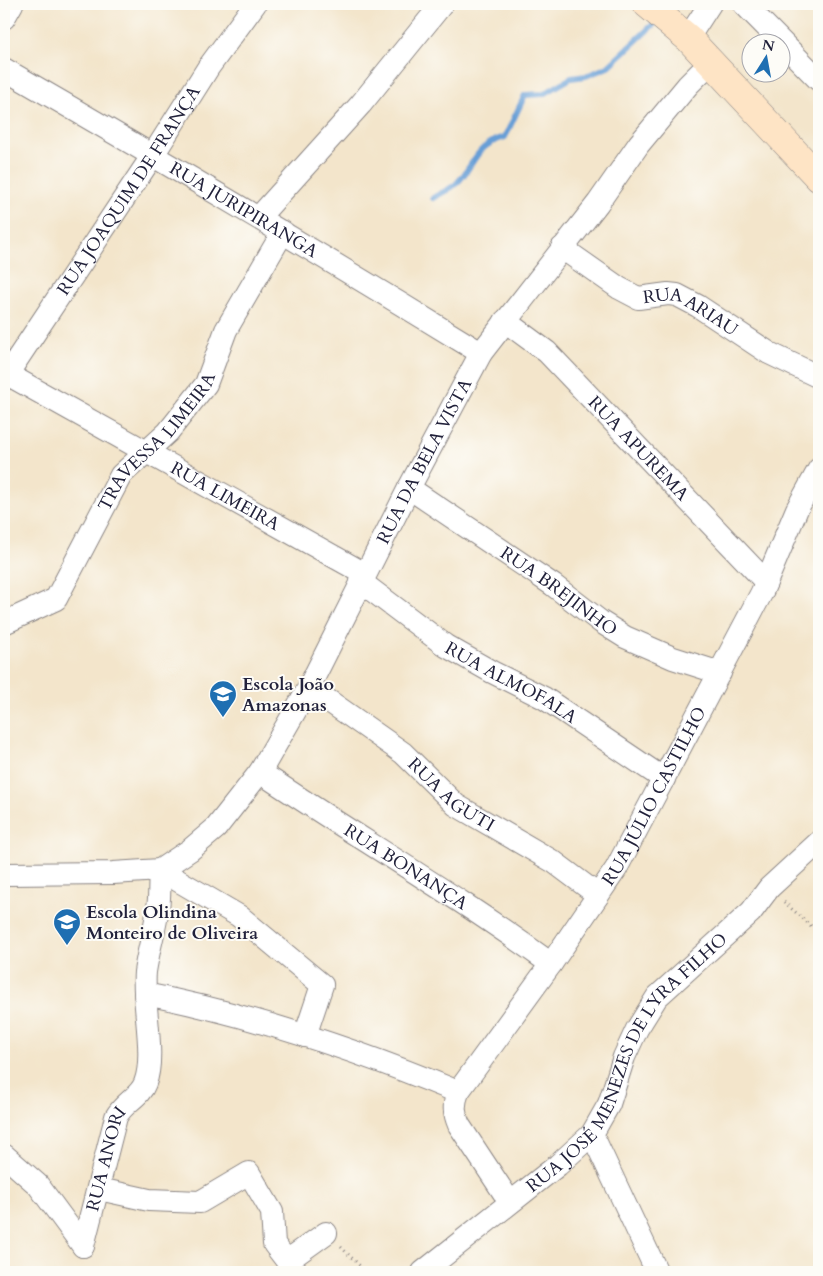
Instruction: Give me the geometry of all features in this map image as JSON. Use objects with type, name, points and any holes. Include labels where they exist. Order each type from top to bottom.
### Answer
[{"type":"street","points":[[4,18],[12,4]]},
{"type":"street","name":"RUA JOAQUIM DE FRANÇA","points":[[5,377],[153,155],[208,68],[255,4]]},
{"type":"street","points":[[259,217],[361,104],[442,4]]},
{"type":"street","points":[[680,32],[710,4]]},
{"type":"street","points":[[744,4],[819,80]]},
{"type":"street","points":[[649,5],[711,62],[819,178]]},
{"type":"street","name":"RUA DA BELA VISTA","points":[[160,870],[190,850],[216,828],[260,772],[309,687],[362,578],[481,353],[598,203],[639,144],[688,85],[711,62]]},
{"type":"street","name":"RUA JURIPIRANGA","points":[[4,69],[153,155],[210,191],[259,217],[481,353]]},
{"type":"street","name":"TRAVESSA LIMEIRA","points":[[4,623],[56,599],[121,475],[168,432],[206,384],[226,330],[282,232]]},
{"type":"street","name":"RUA ARIAU","points":[[562,248],[619,288],[638,298],[668,294],[677,295],[698,306],[769,353],[819,377]]},
{"type":"street","name":"RUA APUREMA","points":[[505,321],[547,352],[766,582]]},
{"type":"street","name":"RUA LIMEIRA","points":[[5,377],[146,452],[362,578]]},
{"type":"street","name":"RUA JÚLIO CASTILHO","points":[[456,1097],[616,869],[766,582],[797,509],[819,469]]},
{"type":"street","name":"RUA BREJINHO","points":[[409,488],[553,585],[601,622],[626,637],[673,658],[720,672]]},
{"type":"street","name":"RUA ALMOFALA","points":[[362,578],[446,646],[544,698],[664,779]]},
{"type":"street","name":"RUA AGUTI","points":[[309,687],[403,753],[456,805],[554,862],[598,895]]},
{"type":"street","name":"RUA BONANÇA","points":[[260,772],[328,818],[516,938],[551,964]]},
{"type":"street","name":"RUA JOSÉ MENEZES DE LYRA FILHO","points":[[423,1272],[558,1165],[592,1134],[609,1104],[624,1057],[637,1029],[657,997],[751,912],[769,888],[819,842]]},
{"type":"street","points":[[160,870],[158,908],[145,972],[145,994],[207,1007],[263,1022],[409,1072],[456,1097],[455,1115],[459,1125],[510,1202]]},
{"type":"street","points":[[4,874],[113,873],[160,870],[239,916],[322,984],[305,1036]]},
{"type":"street","name":"RUA ANORI","points":[[4,1155],[38,1185],[83,1246],[116,1117],[121,1108],[141,1091],[146,1082],[149,1056],[145,994]]},
{"type":"street","points":[[592,1134],[657,1272]]},
{"type":"street","points":[[99,1189],[149,1200],[200,1202],[249,1173],[272,1212],[274,1244],[287,1261],[326,1233]]},
{"type":"path","points":[[769,888],[819,933]]},
{"type":"path","points":[[326,1233],[366,1272]]},
{"type":"waterway","points":[[433,198],[457,183],[481,150],[487,145],[505,137],[525,95],[544,94],[571,78],[586,76],[608,67],[658,20]]},
{"type":"place","name":"Escola João Amazonas","points":[[223,718]]},
{"type":"place","name":"Escola Olindina Monteiro de Oliveira","points":[[67,946]]}]
